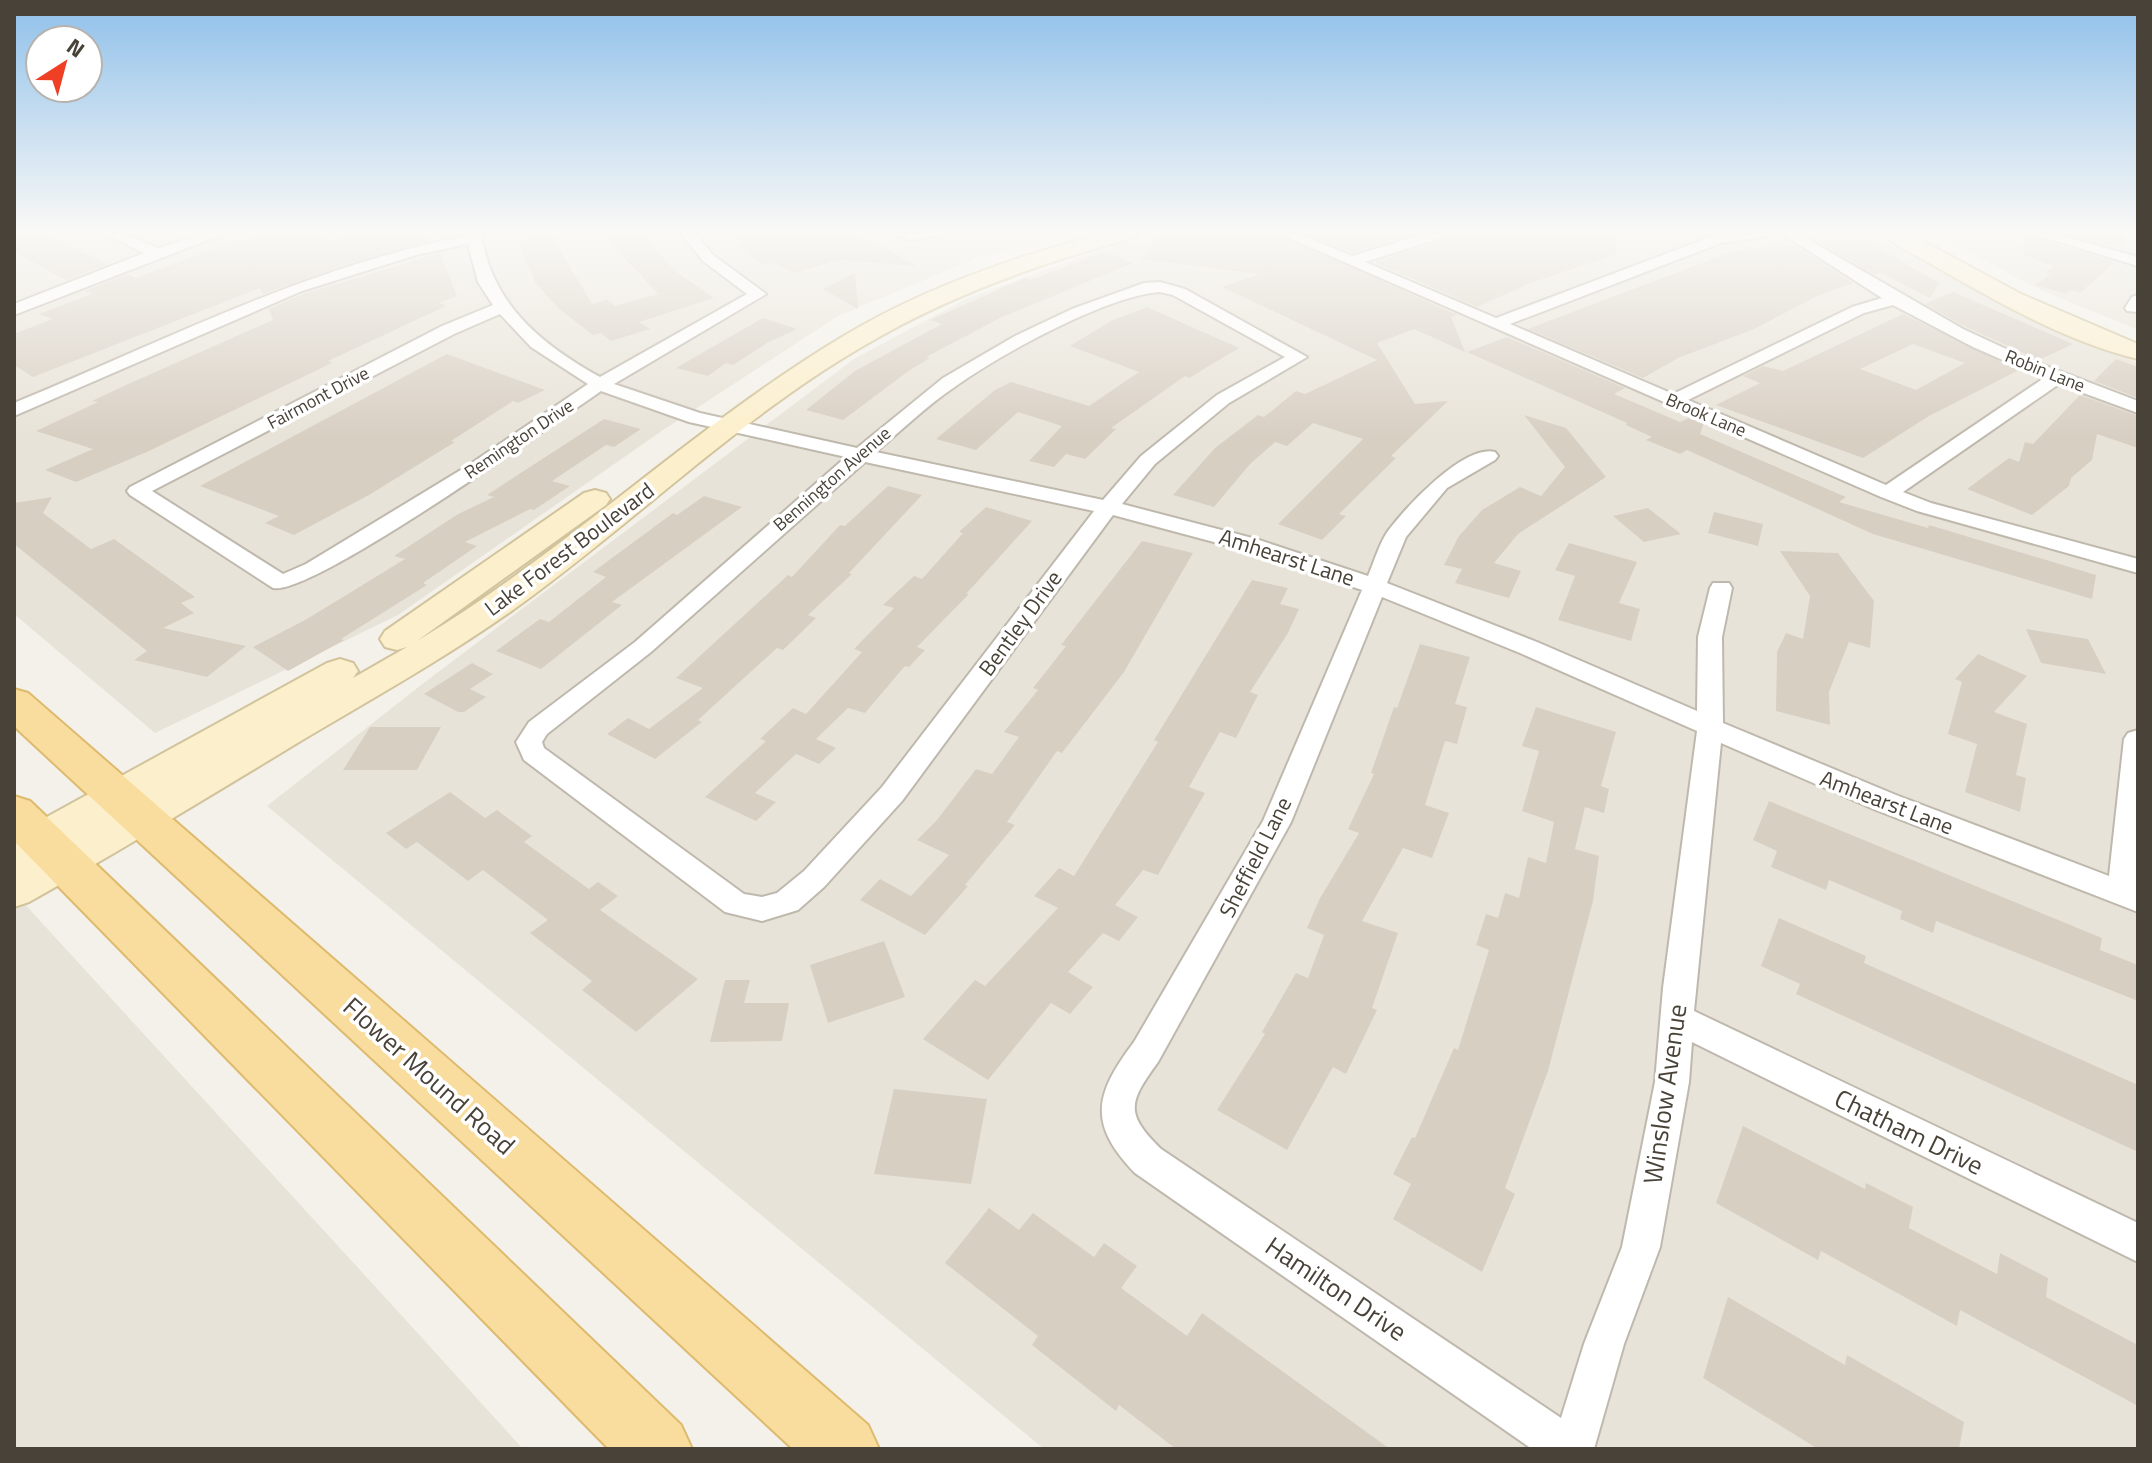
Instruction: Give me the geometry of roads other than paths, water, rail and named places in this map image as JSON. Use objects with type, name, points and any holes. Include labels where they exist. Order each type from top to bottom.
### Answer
[{"type":"main road","name":"Flower Mound Road","points":[[14,703],[844,1449]]},
{"type":"main road","points":[[34,843],[657,1449]]},
{"type":"street","points":[[14,310],[36,301]]},
{"type":"street","points":[[14,410],[266,301]]},
{"type":"street","name":"Amhearst Lane","points":[[496,301],[547,349],[600,384],[639,401],[859,456],[1109,507],[1253,545],[1374,585],[1541,652],[1820,776],[2130,896]]},
{"type":"street","name":"Remington Drive","points":[[281,583],[314,569],[476,469],[600,384],[745,301]]},
{"type":"street","name":"Lake Forest Boulevard","points":[[14,890],[34,843],[130,807],[395,640],[720,422],[895,320],[937,301]]},
{"type":"street","name":"Bennington Avenue","points":[[762,909],[736,904],[533,753],[529,742],[538,728],[643,647],[859,456],[949,382],[1021,340],[1107,301]]},
{"type":"street","name":"Bennington Avenue","points":[[1196,301],[1298,357]]},
{"type":"street","name":"Brook Lane","points":[[1447,301],[1924,507],[2138,566]]},
{"type":"street","points":[[1497,323],[1554,301]]},
{"type":"street","points":[[1672,401],[1858,310],[1887,301]]},
{"type":"street","name":"Robin Lane","points":[[1899,301],[1959,334],[2056,378],[2138,407]]},
{"type":"street","points":[[2018,301],[2138,352]]},
{"type":"street","points":[[2048,301],[2138,339]]},
{"type":"street","name":"Fairmont Drive","points":[[281,583],[137,491],[448,330],[500,308]]},
{"type":"street","name":"Bentley Drive","points":[[762,909],[787,902],[814,879],[892,794],[1148,460],[1173,436],[1223,399],[1298,357]]},
{"type":"street","points":[[1888,493],[2056,378]]},
{"type":"street","name":"Sheffield Lane","points":[[1116,1117],[1121,1085],[1146,1052],[1277,822],[1396,535],[1440,484],[1488,456]]},
{"type":"street","name":"Winslow Avenue","points":[[1571,1449],[1604,1344],[1641,1247],[1672,1082],[1679,988],[1710,728],[1710,637],[1721,588]]},
{"type":"street","points":[[2130,896],[2137,739]]},
{"type":"street","name":"Chatham Drive","points":[[1679,1020],[2138,1243]]},
{"type":"street","name":"Hamilton Drive","points":[[1116,1117],[1130,1145],[1148,1161],[1571,1449]]}]
